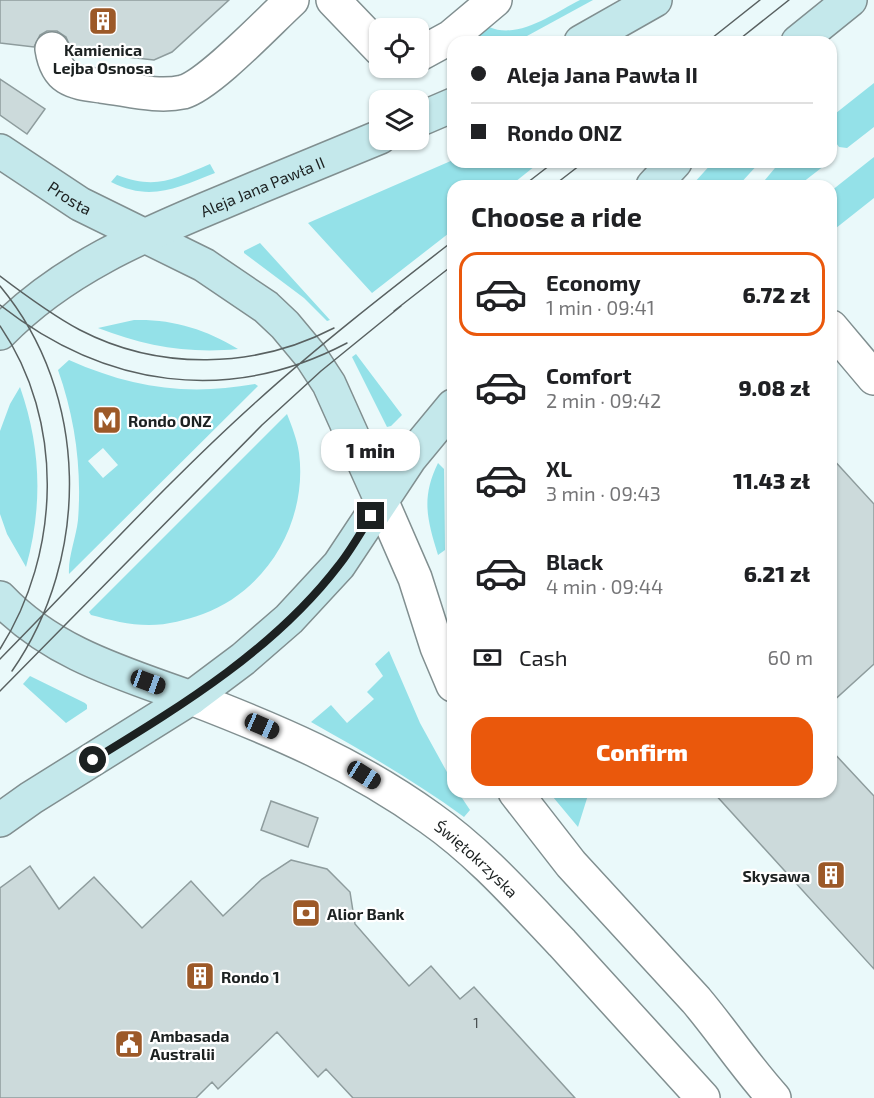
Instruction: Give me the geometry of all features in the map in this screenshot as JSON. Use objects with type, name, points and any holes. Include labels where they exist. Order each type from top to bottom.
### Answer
[{"type":"main road","points":[[592,36],[655,0]]},
{"type":"main road","points":[[805,36],[850,0]]},
{"type":"main road","points":[[429,115],[447,108]]},
{"type":"main road","name":"Aleja Jana Pawła II","points":[[145,235],[369,142]]},
{"type":"main road","name":"Prosta","points":[[0,151],[80,204],[145,235]]},
{"type":"main road","points":[[658,180],[670,168]]},
{"type":"main road","points":[[0,333],[36,302],[83,268],[145,235],[204,265],[266,307],[285,325],[310,355],[329,384],[381,500]]},
{"type":"main road","points":[[0,820],[31,798],[191,698],[243,659],[308,600],[339,565],[425,437],[447,413]]},
{"type":"main road","points":[[0,598],[31,627],[65,648],[110,668],[191,698]]},
{"type":"street","points":[[51,49],[58,70],[72,82],[161,94],[184,92],[204,82],[292,0]]},
{"type":"street","points":[[333,0],[369,38]]},
{"type":"street","points":[[451,36],[495,0]]},
{"type":"street","points":[[429,49],[447,39]]},
{"type":"street","points":[[837,334],[874,378]]},
{"type":"street","points":[[381,500],[414,578],[447,671]]},
{"type":"street","name":"Świętokrzyska","points":[[191,698],[249,720],[340,761],[407,802],[445,829],[474,853],[515,894],[703,1098]]},
{"type":"street","points":[[520,798],[571,864],[714,1021],[741,1061],[774,1098]]},
{"type":"shaded area","points":[[580,0],[593,0],[527,36],[478,36],[489,27],[512,30],[524,28]]},
{"type":"shaded area","points":[[874,83],[874,127],[847,148],[839,147],[837,144],[837,112]]},
{"type":"shaded area","points":[[874,157],[874,198],[837,227],[837,186]]},
{"type":"shaded area","points":[[447,163],[447,168],[532,168],[518,180],[447,180],[447,235],[372,293],[308,223]]},
{"type":"shaded area","points":[[210,164],[215,173],[163,191],[138,191],[111,182],[117,175],[143,182],[165,181]]},
{"type":"shaded area","points":[[708,168],[754,168],[744,180],[697,180]]},
{"type":"shaded area","points":[[775,168],[821,168],[806,180],[765,180]]},
{"type":"shaded area","points":[[260,243],[330,320],[327,321],[304,298],[244,253]]},
{"type":"shaded area","points":[[134,320],[175,323],[201,331],[238,349],[202,350],[167,347],[132,340],[98,328]]},
{"type":"shaded area","points":[[356,354],[402,415],[391,426],[387,427],[352,357]]},
{"type":"shaded area","points":[[69,360],[115,377],[160,387],[206,389],[255,384],[258,386],[69,574],[78,520],[78,462],[69,406],[58,370]],"holes":[[[103,448],[118,465],[103,478],[88,461]]]},
{"type":"shaded area","points":[[20,387],[32,432],[37,477],[35,522],[26,567],[7,534],[0,514],[0,431],[10,404]]},
{"type":"shaded area","points":[[287,414],[299,453],[300,478],[297,504],[289,528],[264,571],[246,589],[226,603],[183,620],[142,625],[91,615],[89,612]]},
{"type":"shaded area","points":[[438,463],[444,469],[445,550],[438,555],[429,519],[428,498],[429,487]]},
{"type":"shaded area","points":[[389,651],[420,723],[447,772],[447,798],[462,798],[470,810],[464,817],[408,779],[311,722],[331,705],[347,723],[374,699],[367,692],[383,676],[375,664]]},
{"type":"shaded area","points":[[30,676],[85,703],[87,709],[66,723],[23,684]]},
{"type":"shaded area","points":[[554,798],[587,798],[578,827]]},
{"type":"building","name":"Kamienica Lejba Osnosa","points":[[0,0],[229,0],[172,52],[154,60],[72,51],[66,37],[57,31],[47,31],[40,35],[34,47],[0,43]]},
{"type":"building","points":[[0,79],[45,109],[27,134],[0,115]]},
{"type":"building","points":[[837,464],[874,504],[874,664],[837,698]]},
{"type":"building","name":"Skysawa","points":[[837,756],[874,796],[874,969],[718,798],[837,798]]},
{"type":"building","points":[[271,801],[318,818],[308,847],[261,830]]},
{"type":"building","name":"Rondo 1","points":[[291,860],[327,869],[350,892],[355,924],[409,986],[431,966],[460,999],[474,987],[575,1098],[353,1098],[326,1069],[318,1077],[277,1032],[218,1089],[212,1082],[196,1098],[0,1098],[0,888],[30,866],[59,909],[94,877],[142,928],[191,881],[223,916],[262,879]]},
{"type":"tram line","points":[[715,36],[760,0]]},
{"type":"tram line","points":[[744,36],[789,0]]},
{"type":"tram line","points":[[531,180],[546,168]]},
{"type":"tram line","points":[[561,180],[576,168]]},
{"type":"tram line","points":[[0,659],[158,496],[223,433],[328,340],[447,246]]},
{"type":"tram line","points":[[394,311],[447,270]]},
{"type":"tram line","points":[[0,276],[80,330],[142,353],[174,358],[207,360],[240,357],[304,342],[334,328]]},
{"type":"tram line","points":[[0,286],[30,329],[51,376],[64,425],[69,476],[67,528],[56,578],[38,626],[12,671]]},
{"type":"tram line","points":[[0,305],[40,333],[82,354],[124,370],[168,378],[212,380],[257,375],[302,363],[347,343]]},
{"type":"tram line","points":[[0,691],[262,425],[321,371],[401,306]]},
{"type":"tram line","points":[[0,326],[21,363],[36,403],[45,445],[47,487],[44,530],[35,571],[20,611],[0,649]]},
{"type":"place","name":"Kamienica Lejba Osnosa","points":[[103,21]]},
{"type":"place","name":"Rondo ONZ","points":[[107,420]]},
{"type":"place","name":"Skysawa","points":[[831,875]]},
{"type":"place","name":"Alior Bank","points":[[306,913]]},
{"type":"place","name":"Rondo 1","points":[[200,976]]},
{"type":"place","name":"Ambasada Australii","points":[[129,1044]]},
{"type":"route","points":[[93,760],[191,698],[233,667],[289,619],[339,565],[371,516]]}]
